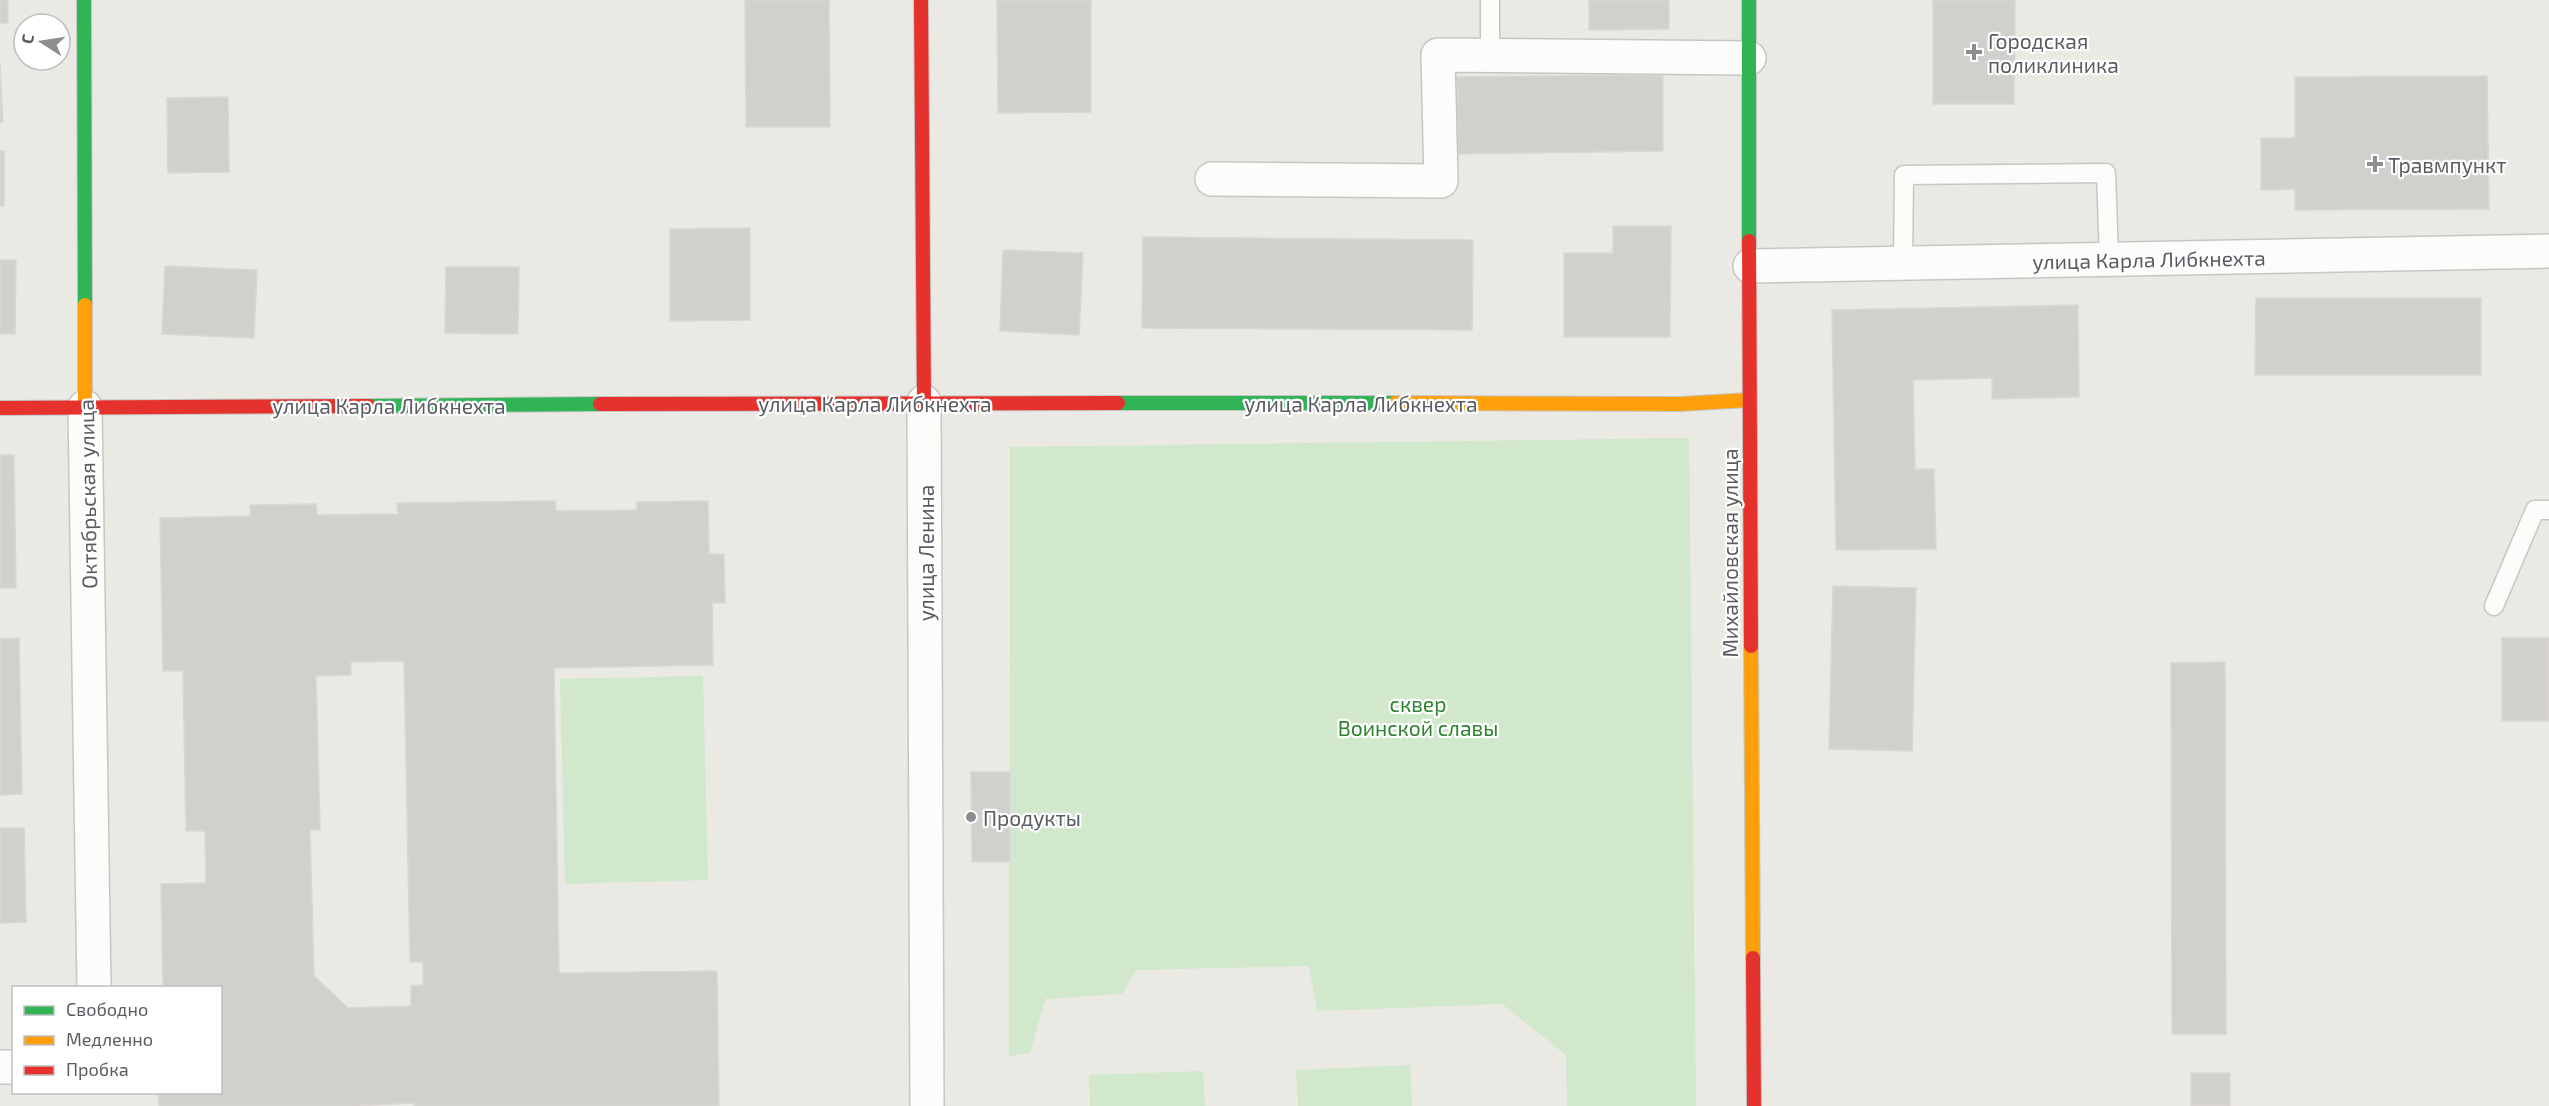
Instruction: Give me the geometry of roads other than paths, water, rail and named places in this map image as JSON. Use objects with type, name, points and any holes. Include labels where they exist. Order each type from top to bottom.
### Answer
[{"type":"street","name":"Октябрьская улица","points":[[84,0],[85,407],[93,986]]},
{"type":"street","name":"улица Ленина","points":[[921,0],[927,1106]]},
{"type":"street","name":"Михайловская улица","points":[[1749,0],[1749,400],[1754,1106]]},
{"type":"street","points":[[1212,179],[1441,181],[1438,55],[1749,58]]},
{"type":"street","name":"улица Карла Либкнехта","points":[[1750,266],[2549,251]]},
{"type":"street","name":"улица Карла Либкнехта","points":[[0,408],[924,402],[1680,404],[1749,400]]},
{"type":"lane","points":[[1490,0],[1490,56]]},
{"type":"lane","points":[[1903,263],[1904,175],[2106,173],[2109,260]]},
{"type":"lane","points":[[2494,606],[2535,510],[2549,510]]},
{"type":"place","name":"Городская поликлиника","points":[[1974,52]]},
{"type":"place","name":"Травмпункт","points":[[2375,164]]},
{"type":"place","name":"Продукты","points":[[971,817]]},
{"type":"park label","name":"сквер Воинской славы","points":[[1418,715]]}]
